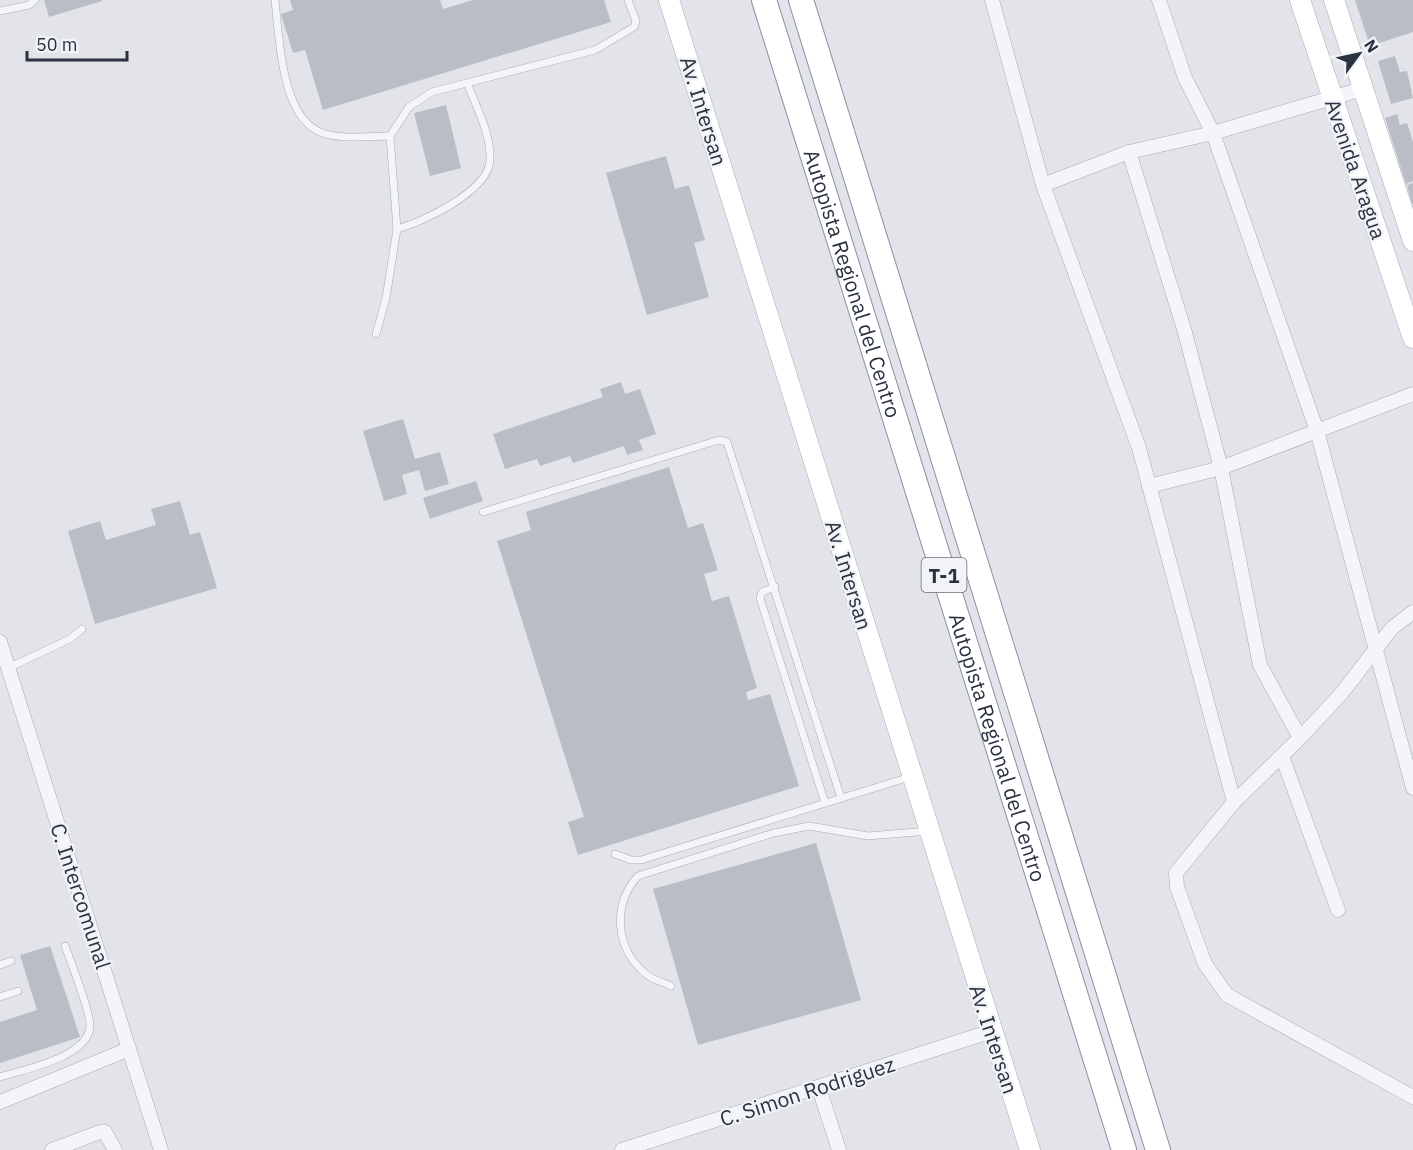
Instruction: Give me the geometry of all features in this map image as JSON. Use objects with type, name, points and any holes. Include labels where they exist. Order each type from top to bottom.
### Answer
[{"type":"highway","name":"Autopista Regional del Centro","points":[[764,0],[1124,1150]]},
{"type":"highway","name":"Autopista Regional del Centro","points":[[801,0],[1158,1150]]},
{"type":"street","name":"Av. Intersan","points":[[669,0],[1029,1150]]},
{"type":"street","points":[[992,0],[1043,185],[1139,448],[1234,802]]},
{"type":"street","points":[[1159,0],[1185,78],[1214,133],[1317,431],[1413,788]]},
{"type":"street","name":"Avenida Aragua","points":[[1300,0],[1413,338]]},
{"type":"street","name":"Avenida Aragua","points":[[1334,0],[1413,241]]},
{"type":"street","points":[[1043,185],[1129,152],[1214,133],[1362,89]]},
{"type":"street","points":[[1129,152],[1184,329],[1221,468],[1260,664],[1300,738]]},
{"type":"street","points":[[1149,486],[1221,468],[1413,393]]},
{"type":"street","points":[[1413,612],[1392,628],[1300,738],[1234,802],[1176,873],[1177,887],[1205,964],[1227,995],[1413,1097]]},
{"type":"street","name":"C. Intercomunal","points":[[0,642],[161,1150]]},
{"type":"street","points":[[1282,756],[1338,910]]},
{"type":"street","name":"C. Simon Rodriguez","points":[[622,1150],[646,1146],[992,1032]]},
{"type":"street","points":[[0,1102],[129,1049]]},
{"type":"street","points":[[819,1088],[838,1150]]},
{"type":"street","points":[[52,1150],[100,1132],[105,1132],[115,1150]]},
{"type":"lane","points":[[0,11],[29,5],[35,0]]},
{"type":"lane","points":[[274,0],[283,64],[292,100],[302,119],[317,131],[341,135],[390,136]]},
{"type":"lane","points":[[376,334],[386,298],[397,229],[390,136],[409,107],[432,92],[468,85],[595,50],[634,27],[636,21],[628,0]]},
{"type":"lane","points":[[397,229],[439,213],[480,182],[491,163],[489,139],[468,85]]},
{"type":"lane","points":[[483,512],[724,440],[727,442],[841,798]]},
{"type":"lane","points":[[775,587],[762,592],[760,597],[825,803]]},
{"type":"lane","points":[[8,668],[70,639],[82,629]]},
{"type":"lane","points":[[615,854],[631,860],[641,860],[912,776]]},
{"type":"lane","points":[[671,986],[647,976],[623,946],[621,920],[624,896],[638,876],[774,833],[808,826],[868,836],[929,831]]},
{"type":"lane","points":[[0,1077],[78,1049],[88,1037],[90,1024],[65,946]]},
{"type":"lane","points":[[0,965],[11,961]]},
{"type":"lane","points":[[0,997],[18,991]]},
{"type":"building","points":[[44,0],[102,0],[102,1],[49,17]]},
{"type":"building","points":[[290,0],[440,0],[443,9],[473,0],[604,0],[611,22],[323,110],[305,50],[293,53],[281,14],[293,10]]},
{"type":"building","points":[[1355,0],[1413,0],[1413,32],[1370,46]]},
{"type":"building","points":[[1395,56],[1400,72],[1407,71],[1413,98],[1391,104],[1378,61]]},
{"type":"building","points":[[446,105],[461,168],[430,176],[414,113]]},
{"type":"building","points":[[1397,114],[1400,125],[1407,123],[1413,142],[1413,181],[1406,184],[1385,118]]},
{"type":"building","points":[[666,156],[675,189],[689,185],[705,240],[694,243],[709,297],[647,315],[606,173]]},
{"type":"building","points":[[1413,183],[1413,204],[1412,204],[1407,185]]},
{"type":"building","points":[[621,382],[625,394],[640,389],[656,434],[639,440],[643,450],[627,455],[624,446],[573,463],[570,456],[540,466],[537,459],[505,469],[493,434],[603,397],[600,389]]},
{"type":"building","points":[[403,419],[415,459],[440,452],[449,484],[425,491],[419,470],[402,475],[407,494],[384,501],[363,431]]},
{"type":"building","points":[[669,467],[688,528],[703,523],[718,570],[704,574],[712,601],[729,596],[757,688],[746,692],[748,700],[770,694],[799,786],[578,855],[568,822],[584,817],[497,541],[531,530],[526,512]]},
{"type":"building","points":[[476,481],[483,501],[430,519],[423,498]]},
{"type":"building","points":[[180,501],[190,535],[200,532],[217,588],[95,624],[68,531],[100,521],[106,540],[156,525],[151,509]]},
{"type":"building","points":[[816,843],[861,1000],[698,1045],[653,889]]},
{"type":"building","points":[[50,946],[80,1037],[0,1063],[0,1022],[37,1010],[20,955]]}]
